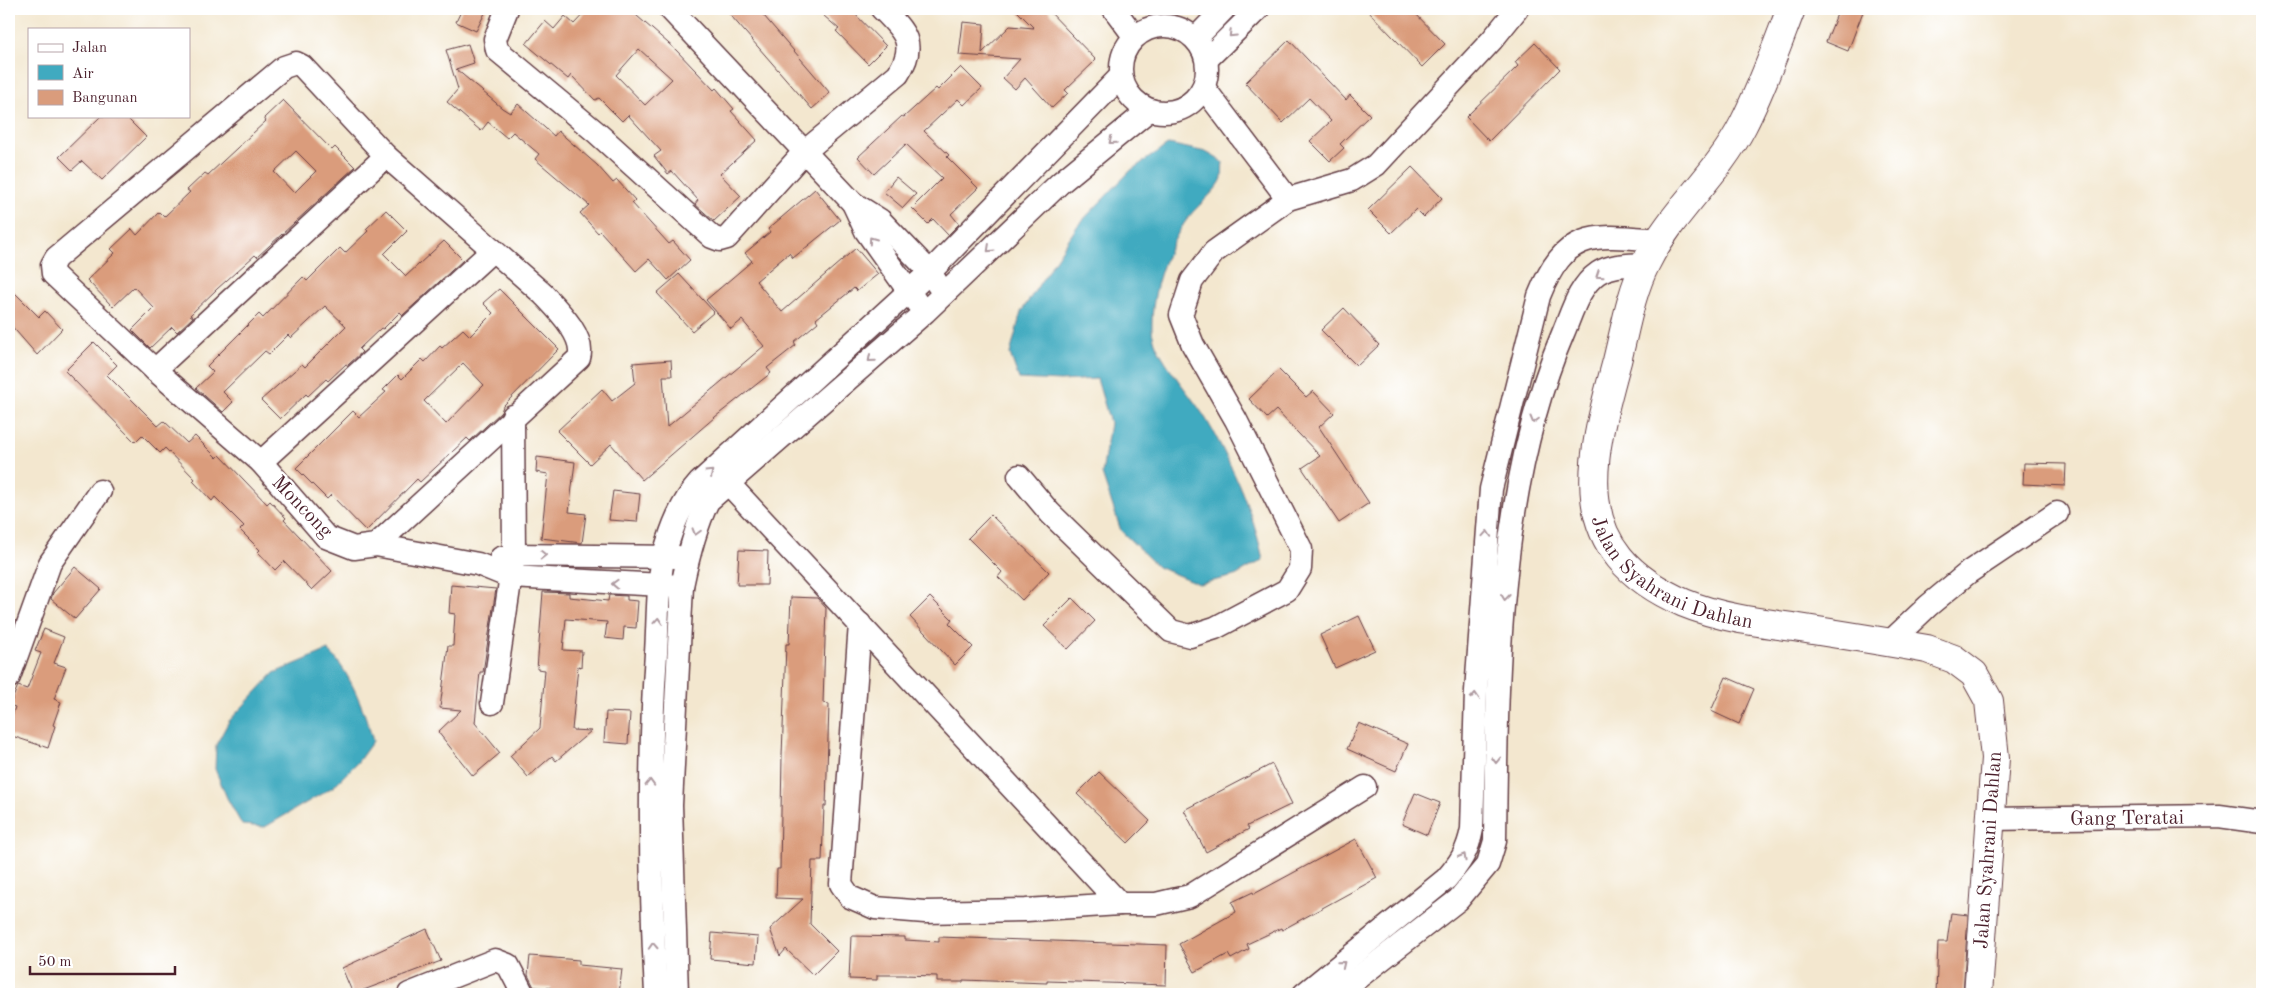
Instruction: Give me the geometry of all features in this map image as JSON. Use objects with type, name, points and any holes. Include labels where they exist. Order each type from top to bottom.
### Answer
[{"type":"street","points":[[507,9],[496,39],[497,50],[597,133],[712,237],[720,240],[727,238],[804,152],[898,74],[906,61],[909,44],[902,28],[882,9]]},
{"type":"street","points":[[670,9],[853,203],[880,220],[930,272],[944,292]]},
{"type":"street","points":[[1114,9],[1134,36]]},
{"type":"street","points":[[1196,38],[1224,9]]},
{"type":"street","points":[[1207,59],[1258,9]]},
{"type":"street","points":[[1019,476],[1050,513],[1171,631],[1190,636],[1215,628],[1288,590],[1300,569],[1301,549],[1236,420],[1194,345],[1181,315],[1192,281],[1214,252],[1288,199],[1352,180],[1376,165],[1492,40],[1517,9]]},
{"type":"street","name":"Jalan Syahrani Dahlan","points":[[1791,9],[1772,62],[1743,125],[1725,156],[1660,240],[1646,264],[1635,292],[1603,412],[1592,472],[1598,519],[1613,550],[1642,580],[1684,603],[1734,618],[1927,649],[1954,659],[1974,674],[1989,701],[1995,758],[1978,994]]},
{"type":"street","points":[[1154,25],[1177,26],[1196,38],[1207,59],[1208,71],[1204,88],[1197,98],[1183,108],[1166,112],[1150,110],[1131,97],[1120,77],[1122,54],[1134,36],[1154,25]]},
{"type":"street","name":"Moncong","points":[[386,156],[302,66],[296,63],[289,64],[56,258],[52,265],[53,274],[155,370],[261,462],[326,537],[354,548],[376,545],[478,564],[510,577],[671,586]]},
{"type":"street","points":[[677,994],[671,805],[671,586],[664,557],[678,513],[688,495],[700,482],[930,272],[1120,77]]},
{"type":"street","points":[[1204,88],[1288,199]]},
{"type":"street","points":[[656,994],[650,881],[649,805],[652,701],[671,586],[688,557],[699,519],[708,501],[925,312],[1060,183],[1150,110]]},
{"type":"street","points":[[155,370],[386,156],[549,300],[565,318],[580,346],[578,358],[376,545]]},
{"type":"street","points":[[853,203],[866,231],[925,312]]},
{"type":"street","points":[[1304,994],[1446,879],[1460,863],[1468,849],[1472,829],[1476,690],[1490,489],[1539,296],[1550,270],[1563,253],[1580,242],[1597,237],[1660,240]]},
{"type":"street","points":[[261,462],[493,250]]},
{"type":"street","points":[[1337,994],[1458,900],[1488,864],[1495,841],[1499,643],[1516,494],[1551,361],[1580,293],[1597,274],[1617,266],[1646,264]]},
{"type":"street","points":[[1533,325],[1563,333]]},
{"type":"street","points":[[492,703],[514,555],[514,416]]},
{"type":"street","points":[[728,482],[1120,904]]},
{"type":"street","points":[[9,676],[50,563],[100,491]]},
{"type":"street","points":[[1890,642],[1928,606],[1969,572],[2057,513]]},
{"type":"street","points":[[478,564],[514,555],[688,557]]},
{"type":"street","points":[[860,624],[841,884],[850,897],[875,908],[925,912],[1026,910],[1120,904],[1156,904],[1190,896],[1365,787]]},
{"type":"street","name":"Gang Teratai","points":[[1991,819],[2219,816],[2262,822]]},
{"type":"street","points":[[409,994],[495,960],[508,965],[523,994]]},
{"type":"water","points":[[1169,144],[1206,152],[1223,162],[1222,178],[1180,230],[1161,271],[1152,315],[1154,339],[1166,362],[1206,419],[1223,451],[1248,507],[1263,560],[1235,576],[1199,584],[1158,567],[1121,531],[1102,474],[1110,423],[1097,379],[1060,381],[1019,379],[1010,354],[1021,312],[1078,225],[1131,170]]},
{"type":"water","points":[[328,650],[343,669],[356,692],[373,741],[357,763],[333,787],[265,827],[242,825],[227,798],[215,769],[216,745],[229,721],[274,673]]},
{"type":"building","points":[[462,9],[487,9],[476,31],[456,22]]},
{"type":"building","points":[[588,9],[629,9],[676,50],[714,90],[716,88],[734,109],[731,111],[757,140],[720,174],[741,196],[714,221],[695,204],[698,200],[672,171],[668,174],[654,156],[661,151],[628,115],[622,121],[599,98],[595,100],[571,75],[568,79],[526,44],[545,21],[554,29],[565,16],[574,24]],"holes":[[[639,49],[672,79],[645,105],[616,75]]]},
{"type":"building","points":[[725,9],[758,9],[830,93],[812,109]]},
{"type":"building","points":[[816,9],[850,9],[886,46],[868,64],[836,31],[839,29]]},
{"type":"building","points":[[1015,9],[1047,9],[1096,60],[1065,90],[1068,93],[1052,108],[1025,78],[1015,89],[1003,78],[1020,59],[959,55],[963,22],[984,24],[982,53],[1010,26],[1034,28]]},
{"type":"building","points":[[1366,9],[1411,9],[1445,44],[1422,67]]},
{"type":"building","points":[[1839,9],[1864,9],[1848,51],[1826,42]]},
{"type":"building","points":[[1289,40],[1346,100],[1350,95],[1370,115],[1340,144],[1344,148],[1330,161],[1310,141],[1331,121],[1309,98],[1283,123],[1245,83]]},
{"type":"building","points":[[1535,43],[1560,69],[1489,141],[1466,117],[1518,66],[1515,62]]},
{"type":"building","points":[[468,44],[474,63],[456,69],[510,113],[518,104],[554,136],[558,131],[597,165],[613,183],[617,180],[635,200],[632,203],[669,244],[673,241],[690,260],[668,280],[649,259],[636,271],[600,231],[598,233],[580,213],[589,205],[535,159],[539,154],[513,132],[507,138],[488,122],[481,131],[447,102],[458,89],[446,50]]},
{"type":"building","points":[[961,67],[982,88],[964,105],[958,99],[924,131],[949,155],[947,157],[978,188],[951,214],[959,224],[948,235],[933,219],[928,224],[912,208],[942,178],[906,144],[874,174],[858,157],[902,116],[904,117],[936,88],[938,90]]},
{"type":"building","points":[[283,100],[332,150],[335,147],[355,167],[257,257],[255,255],[217,289],[190,315],[193,317],[177,332],[172,327],[150,348],[132,330],[154,308],[134,287],[113,307],[87,280],[115,253],[111,249],[132,229],[137,235],[159,212],[164,217],[190,192],[187,190],[205,173],[208,175],[266,121],[264,118]],"holes":[[[296,151],[316,171],[294,193],[274,172]]]},
{"type":"building","points":[[99,118],[127,118],[146,137],[102,180],[82,161],[72,170],[59,157]]},
{"type":"building","points":[[1412,167],[1442,198],[1424,217],[1416,209],[1391,233],[1368,210]]},
{"type":"building","points":[[896,177],[916,194],[903,208],[884,192]]},
{"type":"building","points":[[815,189],[840,220],[793,258],[789,253],[756,281],[782,312],[856,248],[878,274],[857,291],[854,288],[816,319],[818,322],[794,342],[796,345],[767,368],[771,373],[715,417],[642,480],[611,444],[590,464],[557,431],[602,389],[612,401],[635,383],[633,363],[671,360],[672,376],[663,376],[667,427],[764,346],[742,320],[731,329],[706,300],[752,261],[745,253],[770,232],[768,229]]},
{"type":"building","points":[[386,210],[407,231],[384,254],[406,276],[444,241],[463,260],[403,315],[400,312],[383,329],[381,328],[359,349],[362,352],[348,365],[346,364],[328,381],[326,379],[308,396],[306,394],[280,419],[261,400],[302,364],[305,367],[346,326],[325,306],[291,338],[288,335],[269,354],[265,351],[223,392],[233,402],[223,412],[196,388],[213,372],[207,366],[259,314],[263,318],[303,277],[307,281],[340,248],[345,253]]},
{"type":"building","points":[[679,274],[714,312],[692,331],[657,293]]},
{"type":"building","points":[[9,287],[39,317],[45,311],[62,329],[37,355],[9,323]]},
{"type":"building","points":[[499,289],[559,349],[503,406],[501,412],[470,441],[467,438],[420,482],[417,479],[366,531],[331,495],[327,499],[296,468],[353,411],[359,417],[386,392],[383,390],[398,375],[402,379],[422,359],[425,362],[440,346],[442,348],[463,329],[470,336],[493,313],[483,303]],"holes":[[[463,363],[484,385],[446,424],[424,401]]]},
{"type":"building","points":[[1344,308],[1379,345],[1357,366],[1321,330]]},
{"type":"building","points":[[94,342],[117,365],[107,375],[158,426],[164,421],[187,443],[195,436],[217,458],[220,455],[267,504],[270,501],[286,518],[284,520],[332,571],[312,590],[284,561],[275,570],[258,552],[260,550],[240,530],[244,526],[215,497],[212,501],[193,481],[195,479],[165,448],[160,453],[142,435],[135,442],[65,371]]},
{"type":"building","points":[[1279,370],[1306,397],[1313,391],[1334,413],[1319,427],[1369,503],[1339,523],[1302,468],[1320,456],[1276,410],[1267,418],[1249,399]]},
{"type":"building","points":[[537,457],[575,462],[569,512],[586,514],[582,543],[541,538],[548,474],[536,472]]},
{"type":"building","points":[[2024,463],[2066,464],[2065,486],[2023,484]]},
{"type":"building","points":[[613,491],[640,494],[637,522],[609,520]]},
{"type":"building","points":[[991,515],[1049,572],[1022,600],[998,577],[1002,572],[968,538]]},
{"type":"building","points":[[739,550],[768,551],[767,585],[737,585]]},
{"type":"building","points":[[75,567],[101,589],[75,619],[51,599],[53,593]]},
{"type":"building","points":[[451,585],[496,589],[483,672],[480,672],[475,723],[500,753],[473,776],[438,732],[461,710],[440,708],[448,646],[453,646],[455,614],[449,613]]},
{"type":"building","points":[[543,592],[569,593],[569,597],[608,601],[609,595],[627,596],[627,600],[638,601],[636,628],[624,627],[623,640],[605,638],[607,622],[566,619],[563,650],[582,651],[581,667],[578,666],[572,730],[591,731],[556,761],[552,756],[528,777],[510,756],[540,728],[545,670],[537,669]]},
{"type":"building","points":[[791,597],[817,598],[826,608],[823,703],[829,704],[826,806],[824,806],[822,861],[812,861],[810,924],[837,951],[813,975],[786,949],[780,956],[770,929],[803,899],[776,898],[777,869],[780,869],[786,644],[789,644]]},
{"type":"building","points":[[930,597],[952,619],[949,623],[973,647],[955,665],[910,617]]},
{"type":"building","points":[[1072,598],[1095,621],[1068,649],[1044,626]]},
{"type":"building","points":[[1359,616],[1375,650],[1335,668],[1320,635]]},
{"type":"building","points":[[44,629],[64,637],[54,663],[66,667],[54,699],[61,702],[48,748],[9,735],[9,725],[15,707],[10,705],[18,686],[27,689],[41,653],[35,651]]},
{"type":"building","points":[[1726,677],[1754,689],[1739,724],[1711,711]]},
{"type":"building","points":[[606,712],[630,713],[628,744],[604,742]]},
{"type":"building","points":[[1359,723],[1408,744],[1396,771],[1347,749]]},
{"type":"building","points":[[1272,764],[1292,804],[1247,826],[1249,829],[1206,852],[1184,810]]},
{"type":"building","points":[[1099,772],[1150,821],[1128,843],[1077,794]]},
{"type":"building","points":[[1415,793],[1440,803],[1427,835],[1402,824]]},
{"type":"building","points":[[1356,839],[1377,878],[1282,930],[1281,928],[1247,944],[1249,949],[1231,959],[1228,954],[1195,972],[1179,944],[1236,912],[1232,902],[1253,892],[1254,894]]},
{"type":"building","points":[[1951,913],[1968,915],[1963,994],[1936,994],[1938,942],[1947,942]]},
{"type":"building","points":[[427,929],[441,961],[353,994],[342,968]]},
{"type":"building","points":[[712,933],[758,937],[756,963],[710,959]]},
{"type":"building","points":[[851,936],[905,937],[905,940],[939,942],[939,937],[1167,945],[1166,985],[1047,981],[1047,983],[963,980],[963,982],[937,982],[937,976],[903,975],[877,975],[877,980],[849,979]]},
{"type":"building","points":[[530,956],[579,960],[579,965],[622,969],[619,994],[551,992],[551,988],[534,987],[528,975]]}]
